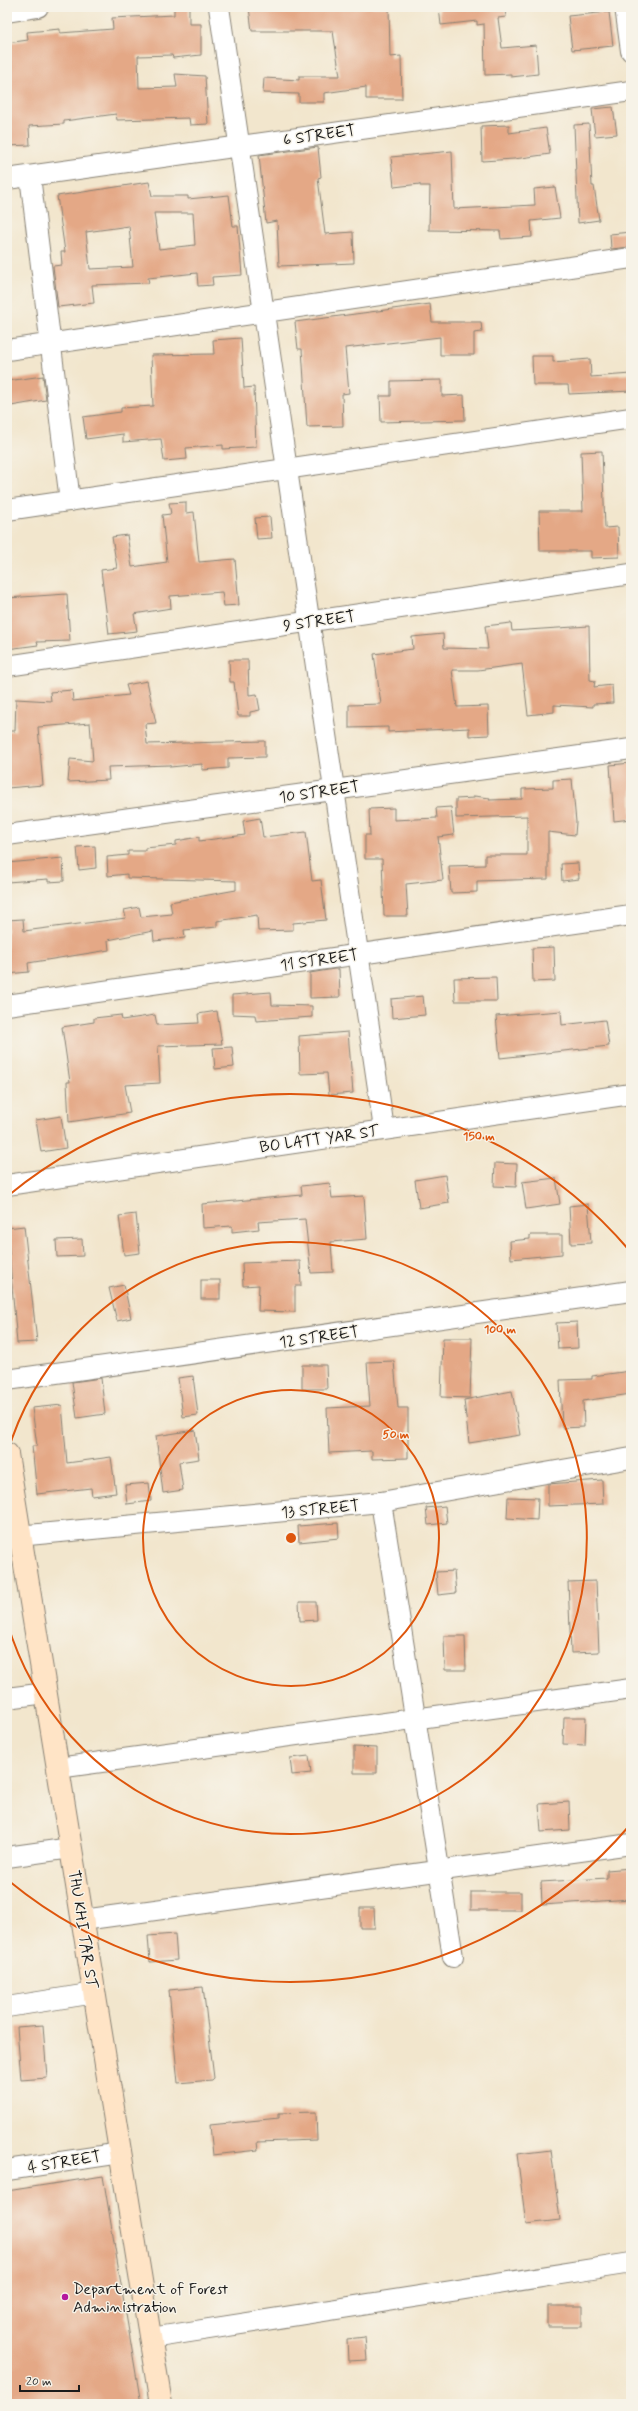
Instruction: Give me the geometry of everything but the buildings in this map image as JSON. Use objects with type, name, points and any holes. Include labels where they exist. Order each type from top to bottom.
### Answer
[{"type":"street","points":[[7,12],[38,7]]},
{"type":"street","points":[[219,7],[384,1129]]},
{"type":"street","points":[[625,7],[631,51]]},
{"type":"street","name":"6 STREET","points":[[7,179],[239,145],[631,91]]},
{"type":"street","points":[[30,176],[70,501]]},
{"type":"street","points":[[7,350],[631,258]]},
{"type":"street","points":[[7,510],[631,418]]},
{"type":"street","name":"9 STREET","points":[[7,666],[631,574]]},
{"type":"street","name":"10 STREET","points":[[7,835],[631,749]]},
{"type":"street","name":"11 STREET","points":[[7,1005],[358,953],[631,915]]},
{"type":"street","name":"BO LATT YAR ST","points":[[7,1185],[631,1094]]},
{"type":"street","name":"12 STREET","points":[[7,1380],[631,1291]]},
{"type":"street","name":"THU KHI TAR ST","points":[[7,1454],[14,1536],[46,1693],[161,2404]]},
{"type":"street","name":"13 STREET","points":[[14,1536],[381,1502],[631,1458]]},
{"type":"street","points":[[381,1502],[453,1957]]},
{"type":"street","points":[[58,1768],[631,1689]]},
{"type":"street","points":[[7,1698],[46,1693]]},
{"type":"street","points":[[83,1920],[631,1844]]},
{"type":"street","points":[[7,1857],[71,1848]]},
{"type":"street","points":[[7,2007],[94,1993]]},
{"type":"street","name":"4 STREET","points":[[7,2170],[120,2152]]},
{"type":"street","points":[[151,2338],[631,2263]]},
{"type":"place","name":"Department of Forest Administration","points":[[65,2297]]}]
